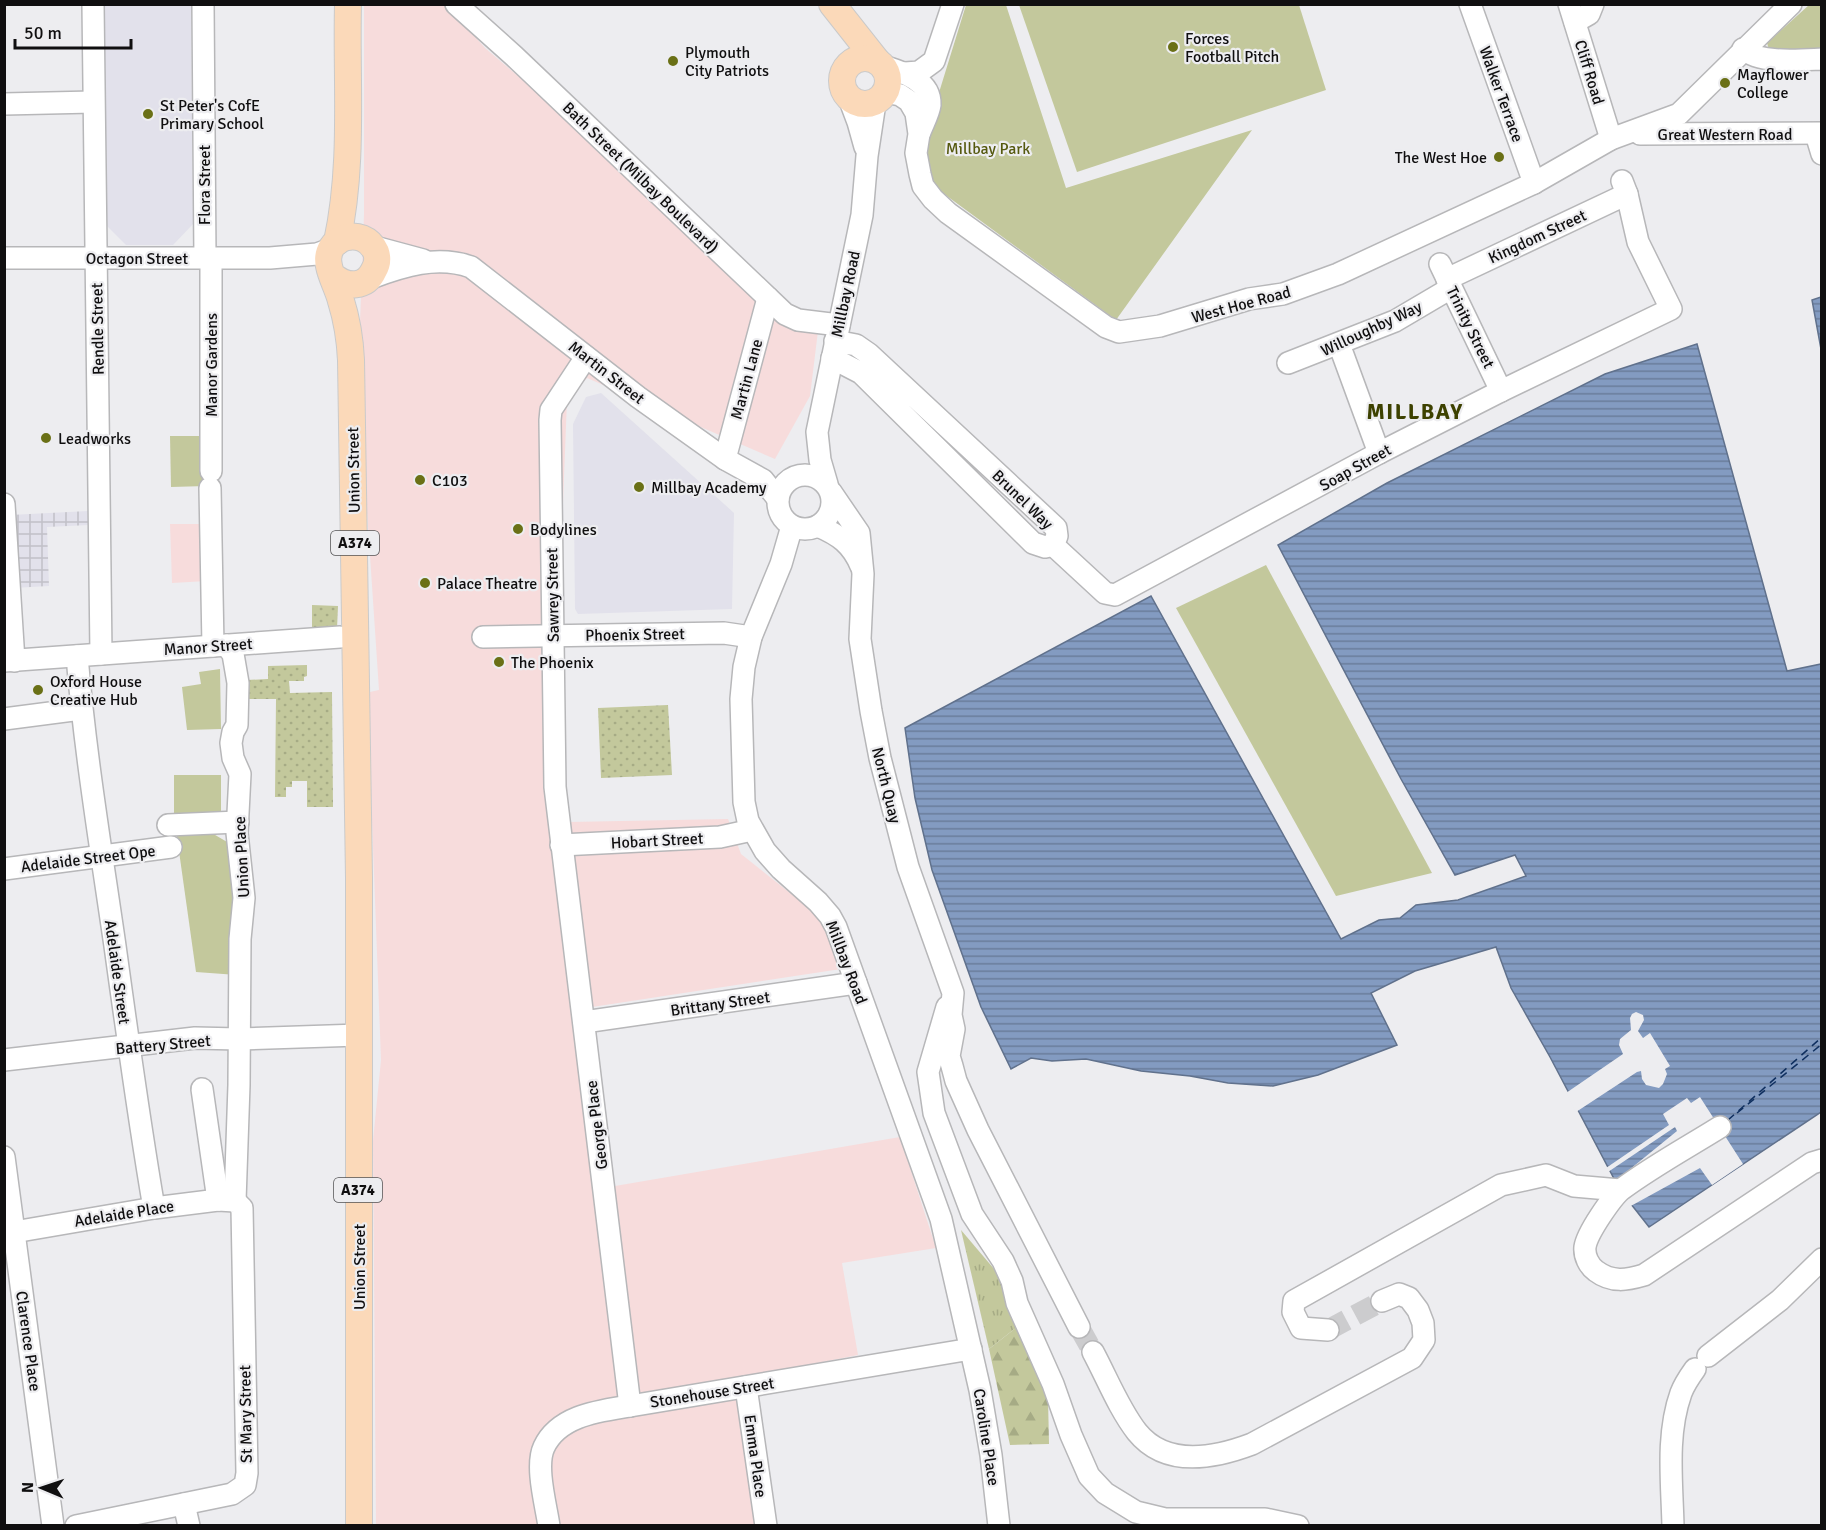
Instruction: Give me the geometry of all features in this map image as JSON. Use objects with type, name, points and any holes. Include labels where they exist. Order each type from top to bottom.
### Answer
[{"type":"main road","name":"Union Street","points":[[348,4],[349,161],[345,198],[333,259],[350,349],[359,878],[359,1525]]},
{"type":"main road","points":[[830,4],[849,64]]},
{"type":"main road","points":[[830,4],[888,67],[887,89],[879,99],[863,105],[849,98],[844,92],[842,77],[849,64],[857,59],[866,58],[888,67]]},
{"type":"main road","name":"Union Street","points":[[349,161],[367,242]]},
{"type":"main road","points":[[354,236],[367,242],[376,253],[377,264],[368,280],[351,285],[339,281],[333,259],[345,237],[354,236]]},
{"type":"main road","name":"Union Street","points":[[350,349],[368,280]]},
{"type":"street","name":"Rendle Street","points":[[93,4],[101,654]]},
{"type":"street","name":"Flora Street","points":[[203,4],[208,258]]},
{"type":"street","name":"Bath Street (Milbay Boulevard)","points":[[456,4],[480,28],[514,56],[785,314],[835,341]]},
{"type":"street","points":[[888,67],[919,72],[934,61],[953,4]]},
{"type":"street","name":"Walker Terrace","points":[[1470,4],[1534,183]]},
{"type":"street","points":[[1572,14],[1589,14],[1593,4]]},
{"type":"street","points":[[1699,133],[1690,127],[1679,114],[1791,4]]},
{"type":"street","name":"Cliff Road","points":[[1572,14],[1619,137]]},
{"type":"street","points":[[1743,50],[1763,58],[1821,59]]},
{"type":"street","name":"West Hoe Road","points":[[888,67],[916,79],[928,92],[930,106],[919,134],[916,153],[923,186],[933,199],[948,213],[1060,295],[1106,327],[1119,332],[1160,326],[1249,299],[1283,294],[1338,274],[1534,183],[1619,137],[1679,114]]},
{"type":"street","name":"West Hoe Road","points":[[879,99],[891,93],[900,95],[909,101],[916,113],[919,134]]},
{"type":"street","name":"Millbay Road","points":[[849,98],[867,156]]},
{"type":"street","name":"Millbay Road","points":[[789,479],[806,459],[817,432],[862,215],[867,156],[879,99]]},
{"type":"street","points":[[4,104],[93,102]]},
{"type":"street","name":"Great Western Road","points":[[1619,137],[1699,133],[1820,140]]},
{"type":"street","name":"Kingdom Street","points":[[1446,277],[1624,188],[1638,242],[1671,309]]},
{"type":"street","name":"Martin Street","points":[[367,242],[430,262]]},
{"type":"street","name":"Octagon Street","points":[[4,258],[270,258],[317,267],[333,259]]},
{"type":"street","name":"Manor Gardens","points":[[208,258],[210,480],[220,646]]},
{"type":"street","name":"Martin Street","points":[[368,280],[406,266],[430,262],[458,263],[471,267],[638,398],[725,459],[763,480],[777,499]]},
{"type":"street","name":"Willoughby Way","points":[[1288,363],[1395,321],[1446,277]]},
{"type":"street","name":"Trinity Street","points":[[1446,277],[1502,391]]},
{"type":"street","name":"Martin Lane","points":[[725,459],[768,298]]},
{"type":"street","name":"Soap Street","points":[[1053,545],[1105,593],[1115,595],[1379,453],[1671,309]]},
{"type":"street","name":"Brunel Way","points":[[835,341],[861,374],[1034,543],[1045,547],[1053,545]]},
{"type":"street","points":[[1339,344],[1379,453]]},
{"type":"street","name":"Sawrey Street","points":[[561,845],[555,788],[551,410],[586,357]]},
{"type":"street","name":"Millbay Road","points":[[817,432],[820,460],[829,488]]},
{"type":"street","points":[[805,474],[821,479],[829,488],[832,504],[829,514],[818,526],[801,529],[792,526],[781,515],[777,499],[783,484],[789,479],[805,474]]},
{"type":"street","name":"North Quay","points":[[829,488],[859,533],[862,570],[860,639],[880,758],[908,867],[953,993]]},
{"type":"street","points":[[4,504],[9,661]]},
{"type":"street","name":"Millbay Road","points":[[792,526],[781,564],[751,637],[744,666],[741,699],[744,802],[752,830],[765,851],[830,916],[836,927],[940,1219],[971,1349]]},
{"type":"street","points":[[818,526],[841,537],[854,551],[862,570]]},
{"type":"street","name":"Phoenix Street","points":[[483,637],[723,633],[751,637]]},
{"type":"street","name":"Manor Street","points":[[9,661],[340,637]]},
{"type":"street","name":"Union Place","points":[[220,646],[233,654],[238,683],[237,725],[232,732],[231,743],[233,758],[240,774],[237,833],[244,898],[240,939],[239,1039]]},
{"type":"street","points":[[4,719],[81,709],[77,656]]},
{"type":"street","name":"Adelaide Street","points":[[81,709],[131,1072],[153,1208]]},
{"type":"street","points":[[168,825],[238,822]]},
{"type":"street","name":"Hobart Street","points":[[561,845],[720,837],[752,830]]},
{"type":"street","name":"George Place","points":[[561,845],[630,1406]]},
{"type":"street","name":"Adelaide Street Ope","points":[[4,869],[171,848]]},
{"type":"street","name":"Brittany Street","points":[[584,1022],[856,983]]},
{"type":"street","points":[[953,993],[951,1015],[954,1029],[949,1056],[956,1081],[978,1130],[1079,1327]]},
{"type":"street","points":[[953,993],[928,1072],[934,1113],[972,1214],[1004,1261],[1017,1303],[1053,1384],[1071,1435],[1089,1476],[1113,1498],[1136,1512],[1155,1517],[1184,1520],[1265,1519],[1298,1526]]},
{"type":"street","name":"Battery Street","points":[[4,1060],[195,1038],[239,1039],[359,1035]]},
{"type":"street","points":[[227,1200],[239,1085],[239,1039]]},
{"type":"street","points":[[202,1089],[227,1200]]},
{"type":"street","points":[[1720,1127],[1620,1190],[1588,1236],[1585,1248],[1587,1259],[1593,1269],[1615,1280],[1628,1280],[1644,1275],[1812,1163],[1821,1160]]},
{"type":"street","name":"Clarence Place","points":[[4,1157],[53,1526]]},
{"type":"street","points":[[1328,1330],[1301,1328],[1293,1312],[1294,1301],[1501,1185],[1546,1175],[1574,1186],[1620,1190]]},
{"type":"street","name":"Adelaide Place","points":[[14,1232],[153,1208],[227,1200]]},
{"type":"street","name":"St Mary Street","points":[[76,1526],[232,1494],[245,1485],[242,1208],[227,1200]]},
{"type":"street","points":[[1673,1526],[1671,1453],[1673,1423],[1681,1392],[1701,1362],[1780,1300],[1821,1258]]},
{"type":"street","points":[[1093,1352],[1137,1432],[1146,1441],[1158,1449],[1179,1457],[1213,1456],[1252,1444],[1412,1358],[1424,1340],[1423,1323],[1418,1310],[1409,1298],[1399,1294],[1382,1301]]},
{"type":"street","name":"Stonehouse Street","points":[[549,1526],[542,1474],[544,1447],[565,1424],[576,1418],[630,1406],[971,1349]]},
{"type":"street","name":"Caroline Place","points":[[971,1349],[991,1455],[999,1526]]},
{"type":"street","name":"Emma Place","points":[[746,1387],[766,1526]]},
{"type":"street","points":[[184,1504],[189,1526]]},
{"type":"shaded area","points":[[446,4],[485,48],[818,331],[810,396],[775,459],[587,378],[567,400],[559,607],[568,822],[728,819],[741,854],[828,923],[841,969],[592,1007],[591,1035],[615,1186],[900,1137],[936,1248],[842,1263],[858,1355],[737,1379],[757,1525],[376,1525],[373,1141],[381,1060],[370,766],[370,692],[379,690],[358,377],[364,214],[364,5]]},
{"type":"shaded area","name":"St Peter's CofE Primary School","points":[[104,5],[191,5],[193,224],[173,245],[126,245],[104,223]]},
{"type":"shaded area","name":"Millbay Academy","points":[[601,393],[734,513],[732,609],[578,614],[575,609],[573,424],[586,397]]},
{"type":"shaded area","points":[[88,511],[89,525],[47,527],[49,586],[13,588],[10,515]]},
{"type":"shaded area","points":[[170,524],[203,524],[207,581],[172,583]]},
{"type":"green space","name":"Millbay Park","points":[[966,5],[1006,5],[1066,188],[1252,130],[1116,320],[936,188],[922,154]]},
{"type":"green space","name":"Forces Football Pitch","points":[[1019,5],[1299,5],[1326,90],[1077,172]]},
{"type":"green space","points":[[1809,5],[1821,5],[1821,52],[1770,53],[1767,43]]},
{"type":"green space","points":[[170,436],[205,436],[206,486],[171,487]]},
{"type":"green space","points":[[1266,565],[1432,873],[1336,896],[1176,608]]},
{"type":"green space","points":[[312,605],[338,606],[337,629],[312,628]]},
{"type":"green space","points":[[307,665],[307,676],[304,677],[304,681],[289,681],[290,693],[332,692],[333,807],[307,807],[307,781],[292,781],[292,787],[286,787],[286,797],[275,797],[276,699],[247,699],[246,680],[268,679],[268,666]]},
{"type":"green space","points":[[220,669],[221,729],[187,730],[182,687],[201,684],[199,672]]},
{"type":"green space","points":[[668,705],[672,775],[601,778],[598,708]]},
{"type":"green space","points":[[174,775],[221,775],[221,813],[174,813]]},
{"type":"green space","points":[[176,830],[210,832],[234,846],[237,975],[196,972]]},
{"type":"green space","points":[[961,1230],[1006,1283],[1017,1327],[989,1349]]},
{"type":"green space","points":[[1017,1327],[1048,1397],[1049,1444],[1010,1445],[989,1349]]},
{"type":"water","points":[[1822,297],[1821,349],[1812,300]]},
{"type":"water","points":[[1697,344],[1787,671],[1821,664],[1821,1112],[1649,1227],[1620,1190],[1511,988],[1496,947],[1415,971],[1371,993],[1397,1045],[1318,1075],[1273,1086],[1228,1083],[1141,1071],[1086,1059],[1052,1061],[1031,1058],[1011,1069],[981,1007],[932,870],[915,798],[905,728],[1151,596],[1341,939],[1379,920],[1400,918],[1416,905],[1458,900],[1526,876],[1515,855],[1455,875],[1401,779],[1278,545],[1387,483],[1605,374]]},
{"type":"pier","points":[[1636,1012],[1643,1015],[1644,1020],[1638,1031],[1643,1038],[1650,1033],[1670,1066],[1665,1069],[1667,1074],[1663,1084],[1659,1088],[1646,1085],[1641,1071],[1637,1072],[1576,1112],[1566,1093],[1623,1054],[1619,1045],[1620,1039],[1631,1030],[1630,1018]]},
{"type":"pier","points":[[1700,1097],[1743,1164],[1712,1185],[1700,1168],[1629,1207],[1613,1183],[1677,1131],[1675,1127],[1608,1172],[1606,1168],[1669,1125],[1663,1114],[1687,1098],[1691,1103]]},
{"type":"ferry route","points":[[1728,1120],[1822,1037]]},
{"type":"ferry route","points":[[1737,1113],[1822,1044]]},
{"type":"tunnel","points":[[1328,1330],[1382,1301]]},
{"type":"tunnel","points":[[1079,1327],[1093,1352]]},
{"type":"place","name":"Forces Football Pitch","points":[[1173,47]]},
{"type":"place","name":"Plymouth City Patriots","points":[[673,61]]},
{"type":"place","name":"Mayflower College","points":[[1725,83]]},
{"type":"place","name":"St Peter's CofE Primary School","points":[[148,114]]},
{"type":"place","name":"The West Hoe","points":[[1499,157]]},
{"type":"place","name":"Leadworks","points":[[46,438]]},
{"type":"place","name":"C103","points":[[420,480]]},
{"type":"place","name":"Millbay Academy","points":[[639,487]]},
{"type":"place","name":"Bodylines","points":[[518,529]]},
{"type":"place","name":"Palace Theatre","points":[[425,583]]},
{"type":"place","name":"The Phoenix","points":[[499,662]]},
{"type":"place","name":"Oxford House Creative Hub","points":[[38,690]]},
{"type":"district","name":"MILLBAY","points":[[1415,411]]}]
